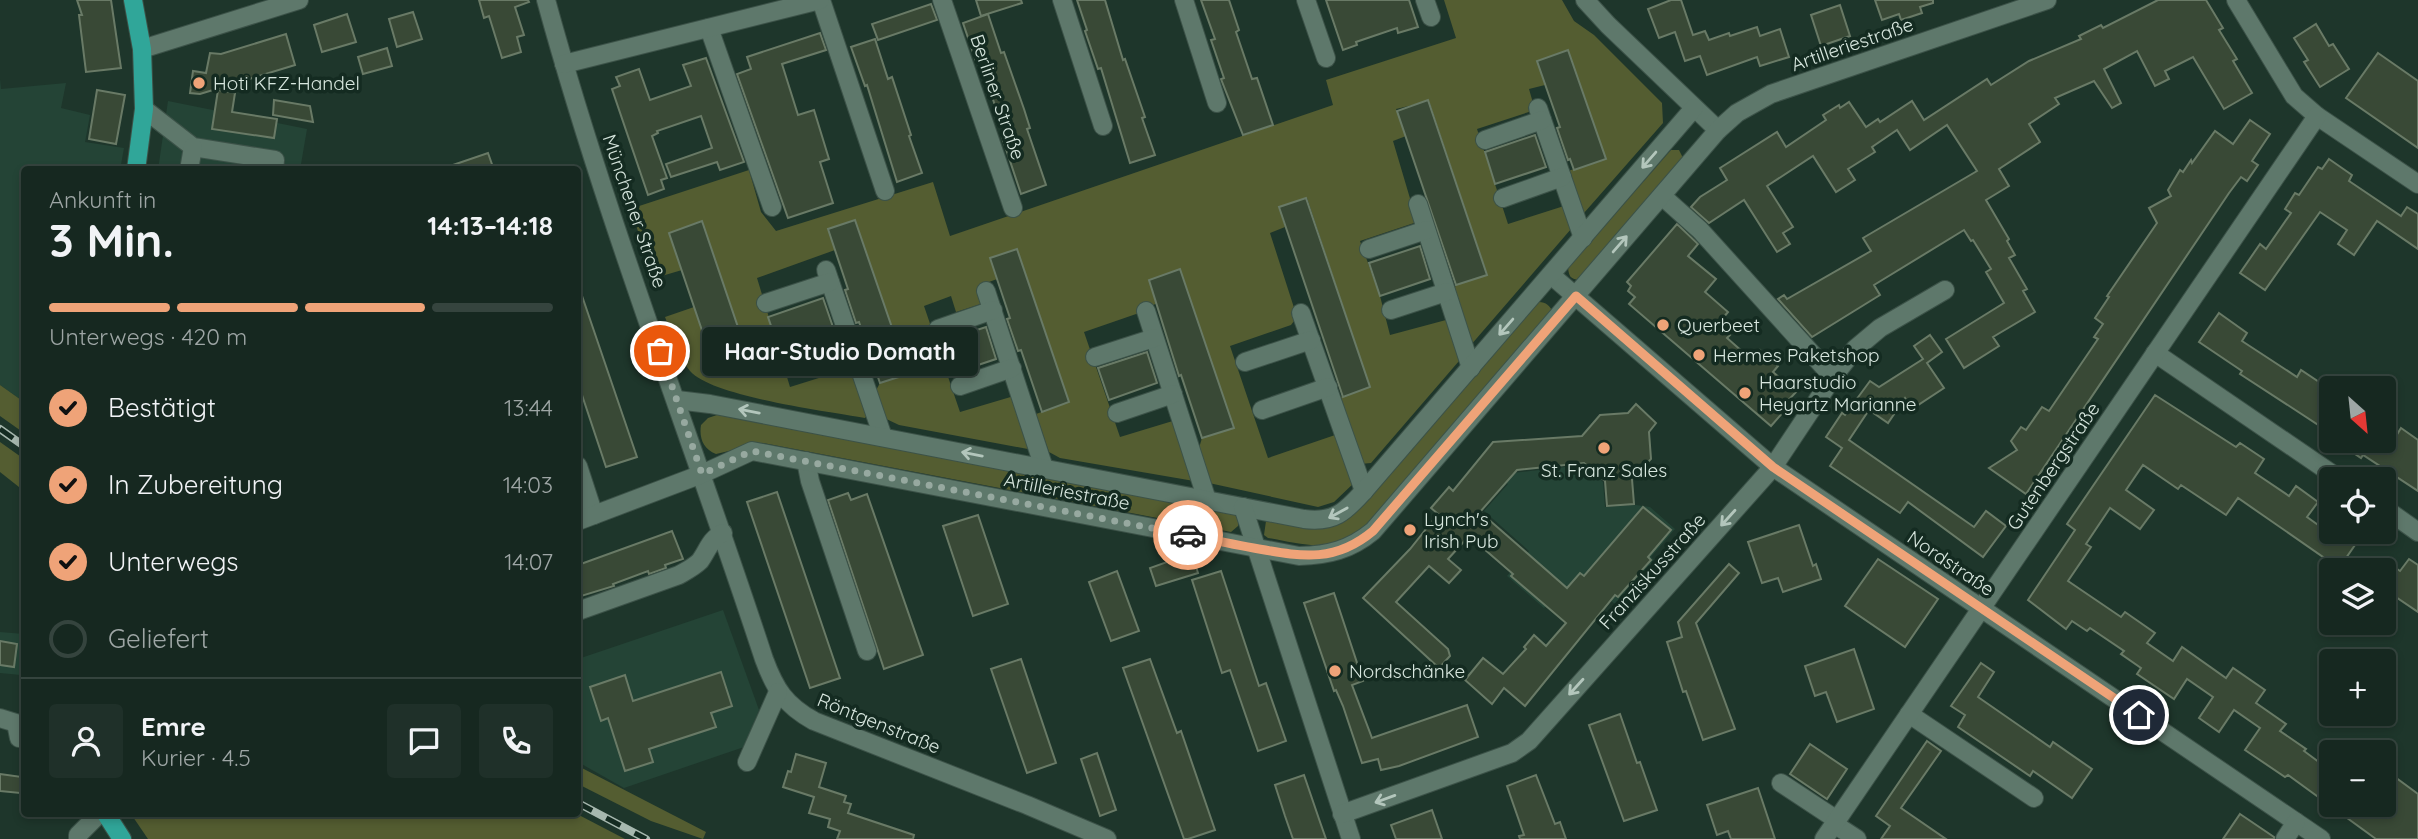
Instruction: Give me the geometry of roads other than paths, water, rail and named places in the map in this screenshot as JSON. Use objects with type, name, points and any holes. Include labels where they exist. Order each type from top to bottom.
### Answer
[{"type":"main road","points":[[133,0],[142,48],[144,109],[136,166]]},
{"type":"main road","points":[[108,817],[122,839]]},
{"type":"street","points":[[142,48],[299,0]]},
{"type":"street","name":"Münchener Straße","points":[[547,0],[564,64],[615,223],[702,474]]},
{"type":"street","points":[[564,64],[820,0],[885,191]]},
{"type":"street","name":"Berliner Straße","points":[[942,0],[1013,208]]},
{"type":"street","points":[[1062,0],[1103,126]]},
{"type":"street","points":[[1184,0],[1217,103]]},
{"type":"street","points":[[1306,0],[1326,58]]},
{"type":"street","points":[[1585,0],[1718,130]]},
{"type":"street","name":"Artilleriestraße","points":[[586,518],[702,474],[752,451],[1299,556],[1323,555],[1343,550],[1359,543],[1373,531],[1718,130],[1737,113],[1771,94],[2047,0]]},
{"type":"street","points":[[2236,0],[2294,96],[2317,116],[2418,184]]},
{"type":"street","points":[[709,28],[772,207]]},
{"type":"street","name":"Artilleriestraße","points":[[677,400],[710,404],[1319,521],[1343,513],[1364,491],[1693,108]]},
{"type":"street","points":[[144,109],[193,147],[275,160],[274,166]]},
{"type":"street","points":[[1485,140],[1540,114],[1583,238]]},
{"type":"street","name":"Gutenbergstraße","points":[[1824,839],[2317,116]]},
{"type":"street","points":[[191,166],[193,147]]},
{"type":"street","points":[[1503,198],[1562,177]]},
{"type":"street","points":[[1662,195],[1700,230],[1833,377]]},
{"type":"street","points":[[1418,204],[1471,368]]},
{"type":"street","points":[[1369,249],[1426,230]]},
{"type":"street","points":[[1551,275],[1576,296]]},
{"type":"street","points":[[766,303],[828,276],[883,437]]},
{"type":"street","name":"Franziskusstraße","points":[[1342,814],[1512,752],[1529,741],[1773,467],[1855,349],[1880,328],[1945,290]]},
{"type":"street","points":[[986,291],[1044,468]]},
{"type":"street","points":[[1391,310],[1446,292]]},
{"type":"street","name":"Nordstraße","points":[[1576,296],[1773,467],[2321,839]]},
{"type":"street","points":[[938,329],[993,310]]},
{"type":"street","points":[[1146,311],[1207,500]]},
{"type":"street","points":[[1301,313],[1364,491]]},
{"type":"street","points":[[1096,357],[1154,338]]},
{"type":"street","points":[[784,362],[850,340]]},
{"type":"street","points":[[1245,362],[1311,340]]},
{"type":"street","points":[[2155,354],[2322,467]]},
{"type":"street","points":[[960,386],[1012,368]]},
{"type":"street","points":[[1262,410],[1328,387]]},
{"type":"street","points":[[1117,413],[1173,394]]},
{"type":"street","points":[[806,461],[810,481],[867,650]]},
{"type":"street","name":"Röntgenstraße","points":[[702,474],[764,659],[778,692],[795,711],[1107,839]]},
{"type":"street","points":[[581,486],[586,518]]},
{"type":"street","points":[[1243,507],[1350,839]]},
{"type":"street","points":[[2396,516],[2418,531]]},
{"type":"street","points":[[581,610],[679,575],[694,566],[714,537],[723,533]]},
{"type":"street","points":[[747,762],[778,692]]},
{"type":"street","points":[[1909,714],[2034,798]]},
{"type":"street","points":[[0,718],[16,723],[19,738]]},
{"type":"street","points":[[1780,783],[1857,839]]},
{"type":"street","points":[[78,839],[78,835],[96,817]]},
{"type":"street","points":[[2285,839],[2296,822]]},
{"type":"railway","points":[[0,429],[21,444]]},
{"type":"railway","points":[[581,805],[646,839]]},
{"type":"place","name":"Hoti KFZ-Handel","points":[[199,83]]},
{"type":"place","name":"Querbeet","points":[[1663,325]]},
{"type":"place","name":"Haar-Studio Domath","points":[[660,351]]},
{"type":"place","name":"Hermes Paketshop","points":[[1699,355]]},
{"type":"place","name":"Haarstudio Heyartz Marianne","points":[[1745,393]]},
{"type":"place","name":"St. Franz Sales","points":[[1604,448]]},
{"type":"place","name":"Lynch's Irish Pub","points":[[1410,530]]},
{"type":"place","name":"Nordschänke","points":[[1335,671]]}]
